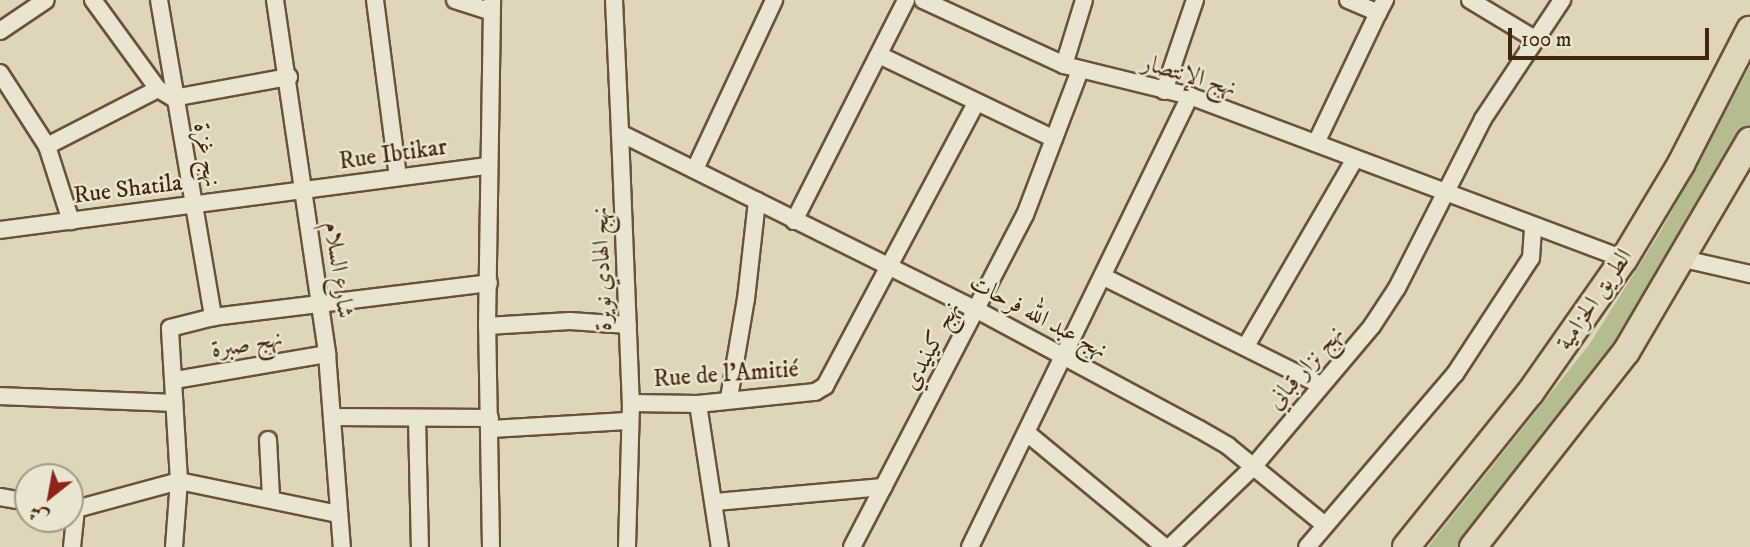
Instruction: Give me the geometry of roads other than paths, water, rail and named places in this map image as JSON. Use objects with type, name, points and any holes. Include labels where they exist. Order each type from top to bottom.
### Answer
[{"type":"highway","name":"الطريق الحزامية","points":[[1406,547],[1530,393],[1624,260],[1681,164],[1750,30]]},
{"type":"highway","points":[[1473,547],[1626,352],[1685,259],[1750,141]]},
{"type":"street","points":[[0,31],[46,0]]},
{"type":"street","points":[[93,0],[158,89],[173,98],[289,77]]},
{"type":"street","name":"نهج غزة","points":[[159,0],[173,98],[213,317]]},
{"type":"street","name":"شارع السلام","points":[[275,0],[289,77],[327,354],[342,547]]},
{"type":"street","points":[[375,0],[398,176]]},
{"type":"street","points":[[455,0],[491,6],[487,327],[491,547]]},
{"type":"street","name":"نهج الهادي نويرة","points":[[614,0],[631,403]]},
{"type":"street","points":[[695,169],[774,0]]},
{"type":"street","points":[[794,221],[906,0]]},
{"type":"street","name":"نهج الإنتصار","points":[[923,0],[1064,65],[1190,96],[1624,260]]},
{"type":"street","points":[[1064,65],[1084,0]]},
{"type":"street","points":[[1164,91],[1195,0]]},
{"type":"street","points":[[1316,143],[1381,7],[1348,0]]},
{"type":"street","points":[[1470,0],[1533,38]]},
{"type":"street","name":"نهج نزار قباني","points":[[1168,547],[1253,467],[1319,384],[1372,326],[1533,38],[1562,0]]},
{"type":"street","points":[[879,55],[1054,139]]},
{"type":"street","name":"نهج كينيدي","points":[[852,547],[1026,215],[1080,70]]},
{"type":"street","points":[[0,73],[47,146],[71,221]]},
{"type":"street","points":[[47,146],[158,89]]},
{"type":"street","points":[[975,544],[1190,96]]},
{"type":"street","name":"Rue de l'Amitié","points":[[627,421],[631,403],[698,404],[729,398],[815,392],[825,386],[976,103]]},
{"type":"street","name":"نهج عبد الله فرحات","points":[[620,133],[977,310],[1209,435],[1325,525]]},
{"type":"street","points":[[1246,346],[1355,159]]},
{"type":"street","name":"Rue Ibtikar","points":[[303,191],[398,176],[489,166]]},
{"type":"street","name":"Rue Shatila","points":[[0,230],[303,191]]},
{"type":"street","points":[[729,398],[746,299],[757,201]]},
{"type":"street","points":[[1307,547],[1455,374],[1531,258],[1533,227]]},
{"type":"street","points":[[1685,259],[1750,274]]},
{"type":"street","points":[[1104,277],[1319,384]]},
{"type":"street","points":[[174,547],[179,481],[170,328],[213,317],[319,302],[489,283]]},
{"type":"street","points":[[487,327],[570,321],[628,326]]},
{"type":"street","name":"نهج صبرة","points":[[175,380],[327,354]]},
{"type":"street","points":[[0,396],[174,403]]},
{"type":"street","points":[[698,404],[720,547]]},
{"type":"street","points":[[332,417],[417,418],[490,423],[627,421],[627,547]]},
{"type":"street","points":[[417,418],[420,547]]},
{"type":"street","points":[[1027,433],[1168,547]]},
{"type":"street","points":[[268,440],[271,498]]},
{"type":"street","points":[[84,506],[179,481],[340,514]]},
{"type":"street","points":[[715,502],[883,487]]}]
